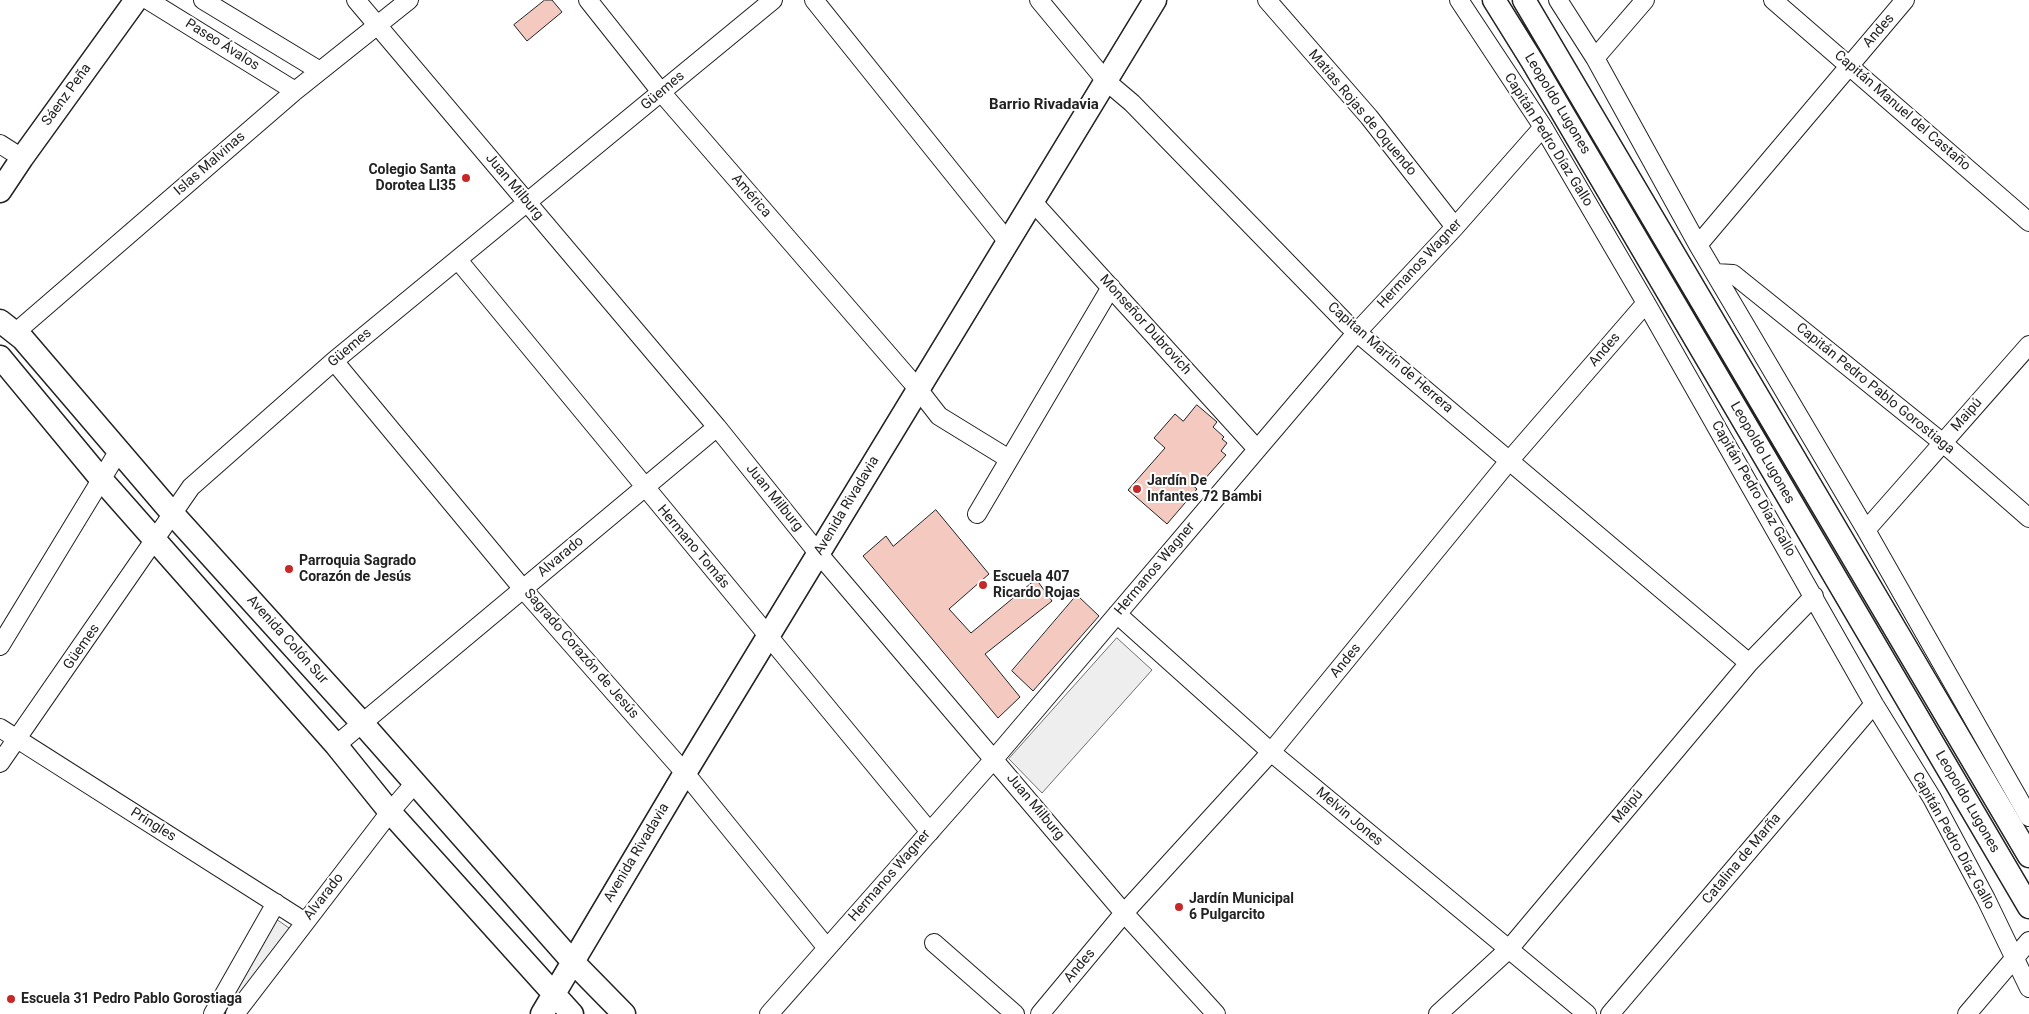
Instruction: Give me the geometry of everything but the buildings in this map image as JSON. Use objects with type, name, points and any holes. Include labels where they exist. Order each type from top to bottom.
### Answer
[{"type":"main road","name":"Sáenz Peña","points":[[0,191],[136,0]]},
{"type":"main road","name":"Avenida Rivadavia","points":[[542,1014],[685,773],[1155,0]]},
{"type":"main road","name":"Leopoldo Lugones","points":[[1494,0],[2029,907]]},
{"type":"main road","name":"Leopoldo Lugones","points":[[1524,0],[2029,856]]},
{"type":"main road","name":"Avenida Colón Sur","points":[[8,326],[24,338],[118,452],[172,513],[362,723],[572,961],[624,1014]]},
{"type":"main road","points":[[0,357],[101,479],[336,745],[390,812],[572,1014]]},
{"type":"street","name":"Paseo Ávalos","points":[[148,0],[295,91]]},
{"type":"street","name":"Paseo Ávalos","points":[[203,0],[320,71]]},
{"type":"street","name":"Juan Milburg","points":[[356,0],[717,427],[818,553],[1124,913],[1216,1014]]},
{"type":"street","name":"Islas Malvinas","points":[[8,326],[408,0]]},
{"type":"street","name":"América","points":[[588,0],[661,92],[918,389]]},
{"type":"street","name":"Güemes","points":[[0,763],[191,487],[334,360],[528,203],[773,0]]},
{"type":"street","points":[[814,0],[1008,242]]},
{"type":"street","name":"Capitan Martín de Herrera","points":[[1039,0],[1106,81],[1132,103],[1356,332],[1749,664]]},
{"type":"street","name":"Matias Rojas de Oquendo","points":[[1267,0],[1369,117],[1455,227]]},
{"type":"street","name":"Capitán Pedro Díaz Gallo","points":[[1459,0],[1543,127],[1646,303],[1874,704],[1936,807],[1986,900],[2029,988]]},
{"type":"street","points":[[1558,0],[1595,58],[1698,245],[1866,530],[2029,817]]},
{"type":"street","points":[[1595,58],[1646,0]]},
{"type":"street","name":"Capitán Manuel del Castaño","points":[[1773,0],[1850,64],[2029,222]]},
{"type":"street","name":"Andes","points":[[1698,245],[1905,0]]},
{"type":"street","name":"Hermanos Wagner","points":[[769,1014],[994,759],[1356,332],[1455,227],[1543,127]]},
{"type":"street","points":[[0,144],[22,158]]},
{"type":"street","name":"Monseñor Dubrovich","points":[[1033,202],[1257,449]]},
{"type":"street","name":"Hermano Tomás","points":[[458,260],[644,488],[930,832]]},
{"type":"street","name":"Capitán Pedro Pablo Gorostiaga","points":[[1715,274],[1734,274],[1943,443],[2029,518]]},
{"type":"street","points":[[977,514],[1111,288]]},
{"type":"street","name":"Andes","points":[[1040,1014],[1124,913],[1271,752],[1510,461],[1646,303]]},
{"type":"street","name":"Maipú","points":[[1866,530],[2029,345]]},
{"type":"street","name":"Sagrado Corazón de Jesús","points":[[334,360],[523,589],[685,773],[827,948]]},
{"type":"street","points":[[918,389],[939,416],[1009,460]]},
{"type":"street","name":"Alvarado","points":[[336,745],[717,427]]},
{"type":"street","points":[[0,646],[118,452]]},
{"type":"street","name":"Maipú","points":[[1438,1014],[1509,949],[1749,664],[1814,596]]},
{"type":"street","name":"Melvin Jones","points":[[1117,614],[1271,752],[1587,1014]]},
{"type":"street","name":"Catalina de Marña","points":[[1610,1014],[1874,704]]},
{"type":"street","name":"Pringles","points":[[0,728],[305,922]]},
{"type":"street","name":"Alvarado","points":[[235,1014],[390,812],[415,783]]},
{"type":"street","points":[[213,1014],[276,903]]},
{"type":"street","points":[[1967,1014],[2029,941]]},
{"type":"street","points":[[934,943],[1015,1014]]},
{"type":"shaded area","points":[[1117,638],[1152,670],[1042,793],[1009,759]]},
{"type":"shaded area","points":[[276,919],[292,930],[226,1014],[220,1014]]},
{"type":"place","name":"Colegio Santa Dorotea Ll35","points":[[466,178]]},
{"type":"place","name":"Jardín De Infantes 72 Bambi","points":[[1137,489]]},
{"type":"place","name":"Parroquia Sagrado Corazón de Jesús","points":[[289,569]]},
{"type":"place","name":"Escuela 407 Ricardo Rojas","points":[[983,585]]},
{"type":"place","name":"Jardín Municipal 6 Pulgarcito","points":[[1179,907]]},
{"type":"place","name":"Escuela 31 Pedro Pablo Gorostiaga","points":[[11,999]]},
{"type":"district","name":"Barrio Rivadavia","points":[[1044,105]]}]
